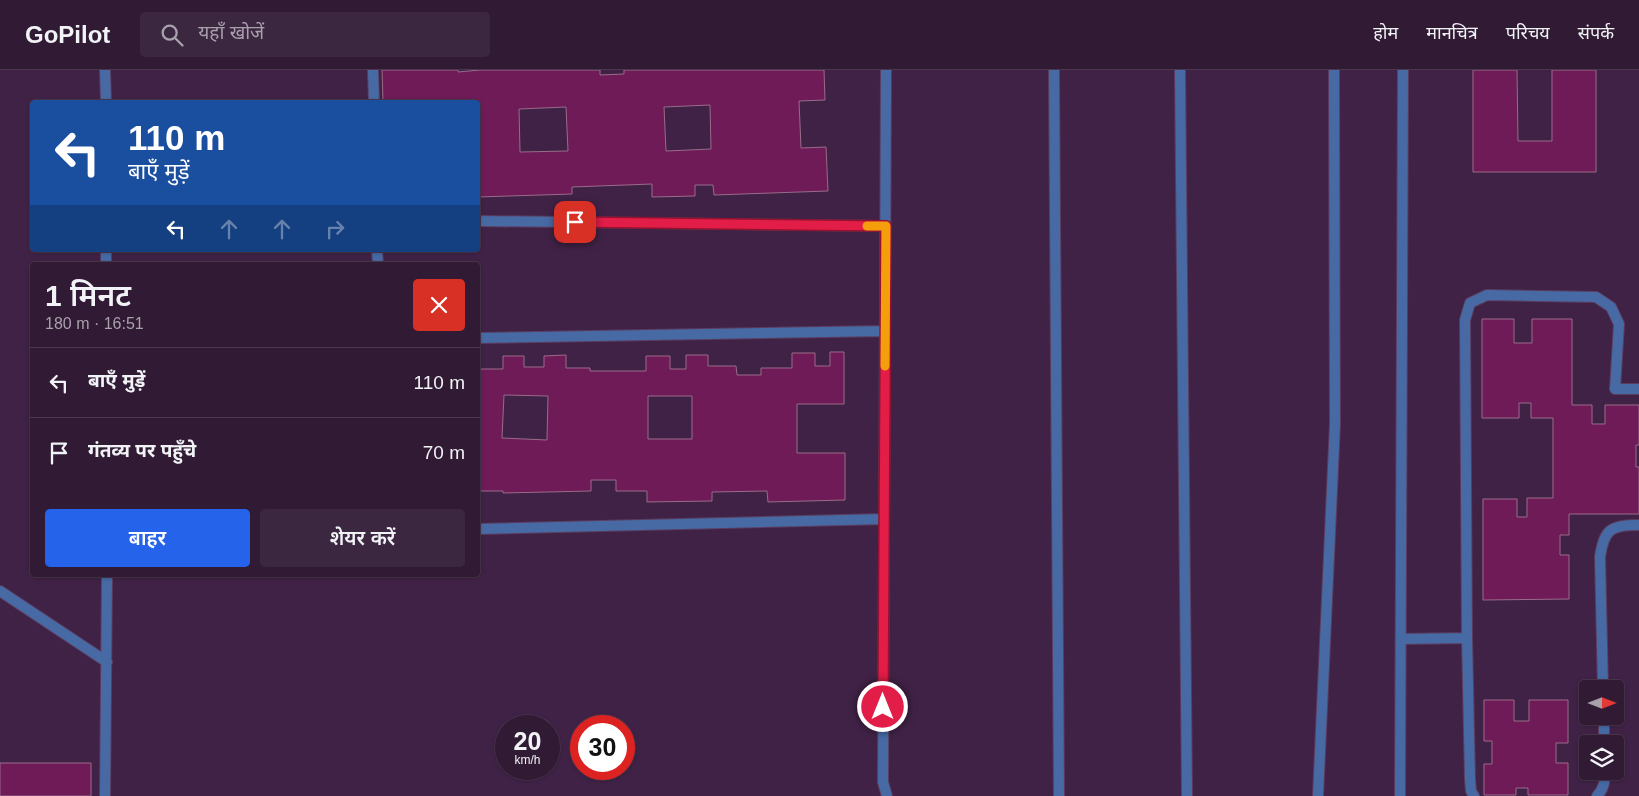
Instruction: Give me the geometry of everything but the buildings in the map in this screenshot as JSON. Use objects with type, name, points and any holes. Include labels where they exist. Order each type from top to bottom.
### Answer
[{"type":"street","points":[[106,70],[106,100]]},
{"type":"street","points":[[373,70],[374,100]]},
{"type":"street","points":[[886,70],[883,782],[887,796]]},
{"type":"street","points":[[1054,70],[1059,796]]},
{"type":"street","points":[[1180,70],[1187,796]]},
{"type":"street","points":[[1318,796],[1335,424],[1334,70]]},
{"type":"street","points":[[1400,796],[1403,70]]},
{"type":"street","points":[[480,221],[886,226]]},
{"type":"street","points":[[1474,796],[1471,791],[1470,779],[1467,638],[1465,320],[1470,303],[1486,295],[1596,297],[1611,307],[1619,324],[1614,389],[1639,389]]},
{"type":"street","points":[[480,338],[885,331]]},
{"type":"street","points":[[480,529],[884,519]]},
{"type":"street","points":[[1603,680],[1600,557],[1602,540],[1614,528],[1624,525],[1639,525]]},
{"type":"street","points":[[105,796],[107,577]]},
{"type":"street","points":[[0,591],[107,662]]},
{"type":"street","points":[[1401,639],[1467,638]]},
{"type":"street","points":[[1597,796],[1602,791],[1605,780]]},
{"type":"slow traffic","points":[[867,226],[886,226],[885,366]]},
{"type":"route","points":[[575,222],[886,226],[883,707]]}]
